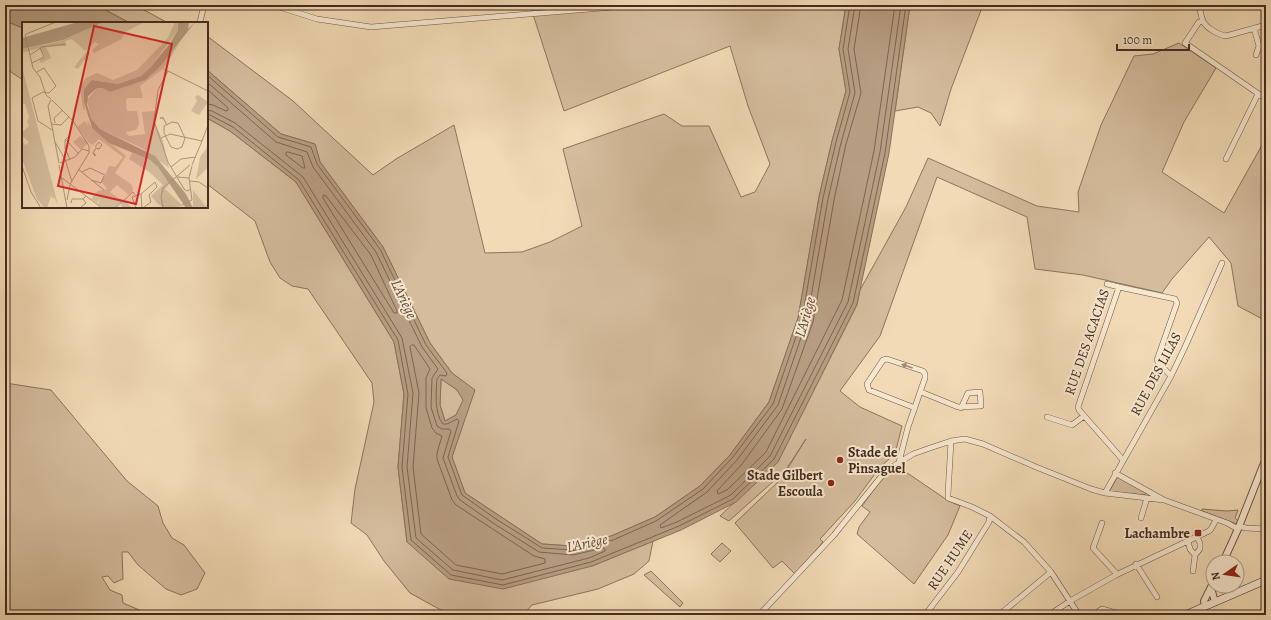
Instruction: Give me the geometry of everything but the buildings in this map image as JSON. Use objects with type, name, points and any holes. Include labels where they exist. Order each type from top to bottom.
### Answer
[{"type":"main road","points":[[1185,615],[1266,580]]},
{"type":"street","points":[[200,22],[204,5]]},
{"type":"street","points":[[273,5],[317,19],[371,27],[613,8],[616,5]]},
{"type":"street","points":[[1199,5],[1205,25],[1222,35],[1226,36],[1266,25]]},
{"type":"street","points":[[1203,21],[1199,22],[1184,43],[1266,99]]},
{"type":"street","points":[[1254,28],[1259,46],[1256,55]]},
{"type":"street","points":[[1226,159],[1258,94]]},
{"type":"street","name":"RUE DES LILAS","points":[[1105,493],[1171,376],[1222,263]]},
{"type":"street","name":"RUE DES ACACIAS","points":[[1106,284],[1119,287],[1078,407],[1084,416],[1123,460]]},
{"type":"street","points":[[1119,287],[1175,299],[1177,303],[1157,360],[1171,376]]},
{"type":"street","points":[[899,462],[921,392],[925,374],[923,371],[888,359],[883,360],[867,384],[869,390],[915,408]]},
{"type":"street","points":[[921,392],[961,408],[981,406],[980,392],[968,393],[961,408]]},
{"type":"street","name":"RUE DES ACACIAS","points":[[1047,417],[1072,425],[1084,416]]},
{"type":"street","points":[[758,615],[834,535],[880,478],[899,462],[913,454],[951,441],[965,439],[983,444],[1036,467],[1105,493],[1164,500]]},
{"type":"street","points":[[951,441],[948,498],[990,516],[1024,542],[1051,572],[1079,615]]},
{"type":"street","points":[[904,444],[907,451],[913,454]]},
{"type":"street","points":[[1227,554],[1239,528],[1266,458]]},
{"type":"street","points":[[1115,473],[1164,500],[1216,520],[1239,528],[1266,528]]},
{"type":"street","points":[[1141,518],[1147,498]]},
{"type":"street","name":"RUE HUME","points":[[925,615],[958,572],[989,522],[990,516]]},
{"type":"street","points":[[1049,615],[1070,601],[1136,564],[1211,530],[1216,520]]},
{"type":"street","points":[[1102,523],[1093,548],[1116,575]]},
{"type":"street","points":[[1193,571],[1195,555],[1200,549],[1200,543],[1197,537]]},
{"type":"street","points":[[1188,541],[1190,548],[1195,555]]},
{"type":"street","points":[[1136,564],[1157,597]]},
{"type":"street","points":[[999,615],[1051,572]]},
{"type":"street","points":[[1205,606],[1204,601],[1208,594]]},
{"type":"street","points":[[1214,594],[1215,602]]},
{"type":"street","points":[[1093,615],[1102,609],[1118,615]]},
{"type":"shaded area","points":[[96,5],[135,5],[166,22],[128,22]]},
{"type":"shaded area","points":[[591,5],[846,5],[839,49],[846,91],[832,141],[819,197],[798,318],[769,402],[730,455],[700,486],[655,517],[611,536],[572,546],[542,544],[465,493],[452,457],[474,390],[452,373],[430,343],[383,247],[320,162],[315,144],[281,134],[208,71],[208,37],[293,101],[373,175],[396,159],[454,125],[485,253],[522,252],[550,242],[582,226],[563,149],[664,114],[682,126],[709,126],[741,197],[755,192],[770,164],[748,106],[730,46],[564,111],[531,8]]},
{"type":"shaded area","points":[[910,5],[983,5],[951,89],[940,126],[931,113],[918,107],[895,111]]},
{"type":"shaded area","points":[[5,21],[22,28],[22,79],[5,68]]},
{"type":"shaded area","points":[[1179,43],[1216,68],[1184,122],[1162,172],[1224,213],[1262,145],[1266,125],[1266,321],[1238,306],[1231,263],[1209,237],[1172,279],[1162,293],[1083,275],[1035,269],[1027,217],[937,177],[880,336],[840,391],[860,407],[902,426],[895,454],[880,467],[855,501],[820,539],[823,542],[795,574],[782,561],[773,568],[735,523],[781,479],[806,439],[785,471],[729,521],[720,516],[778,461],[857,305],[860,290],[906,207],[928,158],[1037,206],[1079,212],[1078,192],[1101,125],[1134,56],[1153,54]]},
{"type":"shaded area","points":[[208,119],[230,131],[296,182],[394,342],[404,394],[398,467],[407,542],[592,566],[653,541],[649,561],[634,574],[598,589],[532,605],[523,615],[455,615],[439,609],[410,593],[384,561],[367,535],[351,523],[355,489],[374,402],[372,383],[308,289],[292,286],[280,278],[270,262],[255,221],[208,185]]},
{"type":"shaded area","points":[[441,378],[457,390],[464,400],[456,415],[445,421],[440,405]]},
{"type":"shaded area","points":[[5,383],[51,390],[127,481],[158,506],[163,523],[172,538],[184,545],[205,573],[197,589],[181,595],[166,589],[138,565],[128,552],[122,552],[123,579],[114,583],[108,576],[102,577],[110,590],[122,595],[123,603],[151,615],[5,615]]},
{"type":"shaded area","points":[[897,466],[947,500],[960,506],[948,535],[914,584],[857,534],[859,527],[870,512],[862,506],[880,481]]},
{"type":"shaded area","points":[[1118,476],[1146,493],[1145,495],[1109,492]]},
{"type":"shaded area","points":[[1202,509],[1227,511],[1238,510],[1235,518],[1238,521],[1236,524],[1202,511]]},
{"type":"shaded area","points":[[722,543],[731,551],[720,562],[711,554]]},
{"type":"shaded area","points":[[651,571],[683,603],[680,607],[644,575]]},
{"type":"water","points":[[5,5],[96,5],[128,22],[22,22],[22,28],[5,21]]},
{"type":"water","name":"L'Ariège","points":[[846,5],[910,5],[889,153],[857,304],[778,462],[736,502],[681,530],[592,566],[503,589],[449,579],[407,542],[398,467],[404,394],[394,342],[296,182],[230,131],[208,119],[208,71],[281,134],[315,144],[320,162],[383,247],[430,343],[452,373],[475,390],[452,457],[465,493],[542,544],[572,546],[611,536],[655,517],[700,486],[730,455],[769,402],[798,318],[819,197],[832,141],[846,91],[839,49]],"holes":[[[441,379],[457,390],[463,400],[456,415],[445,421],[440,405]]]},
{"type":"place","name":"Stade de Pinsaguel","points":[[840,460]]},
{"type":"place","name":"Stade Gilbert Escoula","points":[[831,483]]},
{"type":"place","name":"Lachambre","points":[[1198,533]]}]
